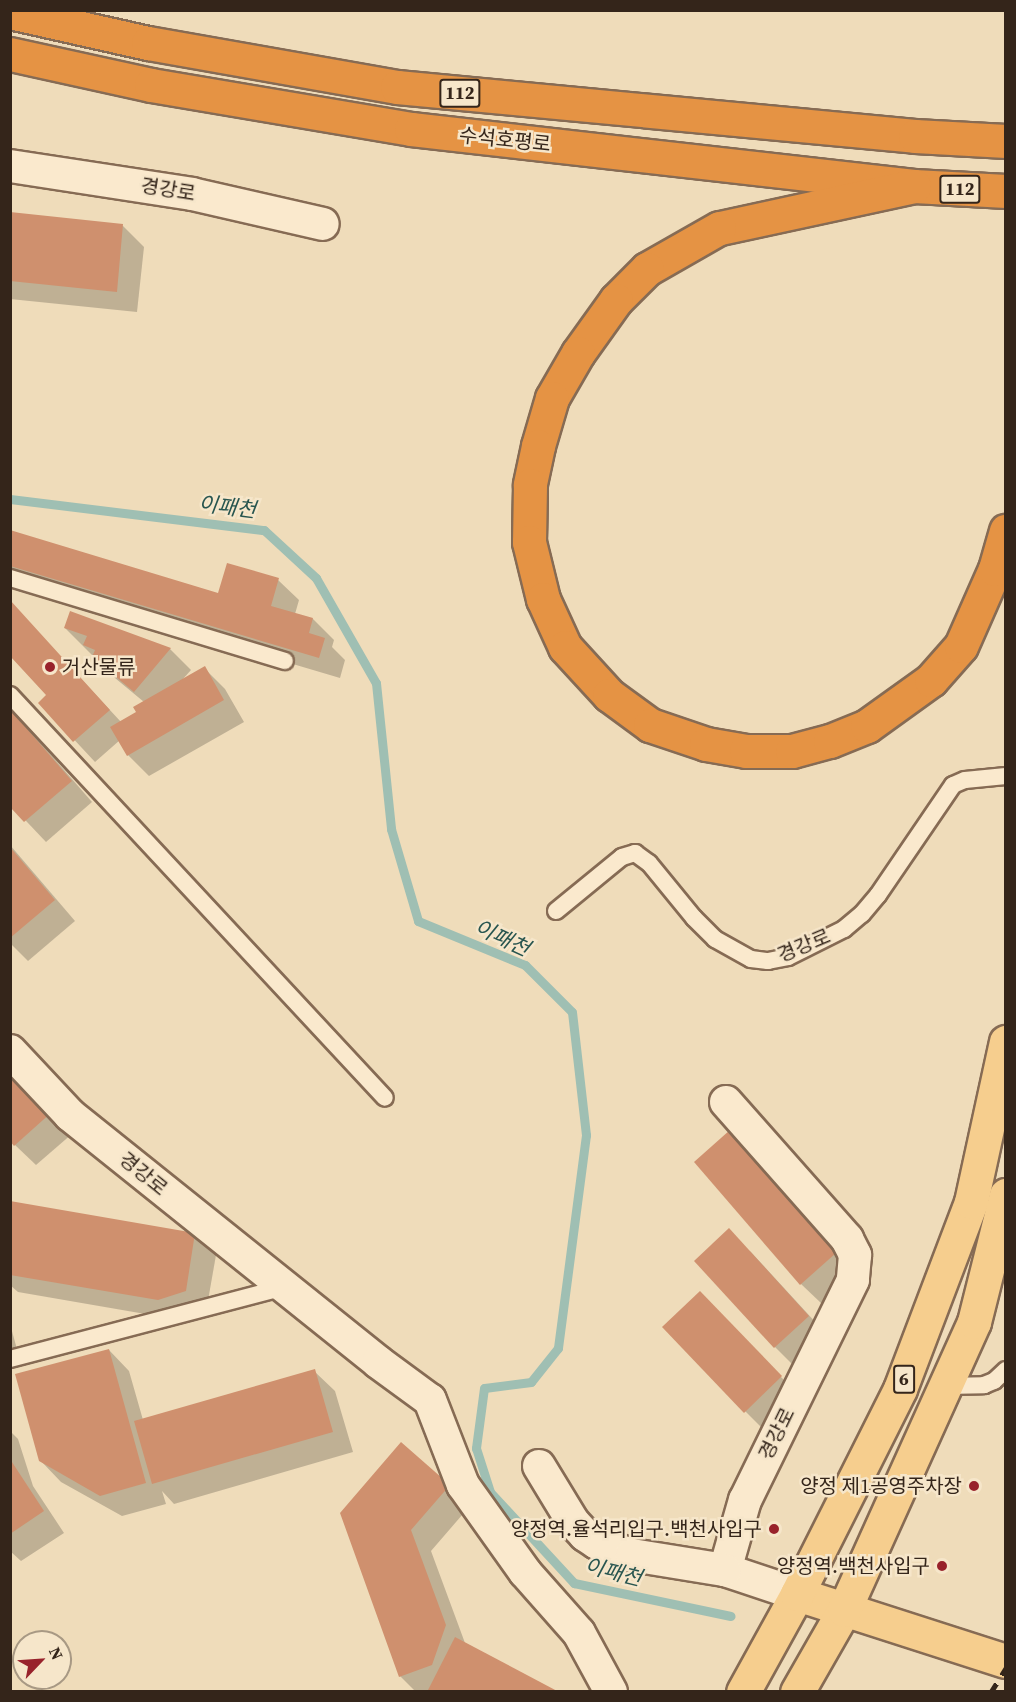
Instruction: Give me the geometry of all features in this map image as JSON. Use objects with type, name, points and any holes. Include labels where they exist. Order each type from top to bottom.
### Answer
[{"type":"highway","name":"112","points":[[10,12],[148,43],[397,87],[915,136],[1005,141]]},
{"type":"highway","name":"수석호평로","points":[[10,54],[151,85],[411,129],[914,186],[1005,191]]},
{"type":"highway","points":[[914,186],[719,228],[647,270],[616,300],[578,353],[552,398],[538,446],[530,485],[529,542],[543,598],[565,647],[609,695],[650,724],[706,744],[746,751],[792,751],[830,741],[867,726],[931,680],[961,646],[995,569],[1005,531]]},
{"type":"main road","name":"6","points":[[743,1692],[797,1594],[905,1378],[970,1202],[1005,1042]]},
{"type":"main road","name":"6","points":[[796,1692],[844,1610],[974,1322],[1005,1195]]},
{"type":"main road","points":[[797,1594],[1005,1661]]},
{"type":"street","name":"경강로","points":[[10,166],[192,194],[323,224]]},
{"type":"street","name":"경강로","points":[[10,1051],[70,1115],[284,1287],[430,1400],[463,1485],[517,1561],[579,1633],[611,1692]]},
{"type":"street","name":"경강로","points":[[725,1570],[745,1500],[853,1280],[855,1267],[855,1255],[847,1239],[726,1101]]},
{"type":"street","points":[[539,1466],[573,1522],[585,1535],[597,1543],[632,1555],[725,1570],[797,1594]]},
{"type":"lane","points":[[10,578],[285,661]]},
{"type":"lane","points":[[10,695],[385,1098]]},
{"type":"lane","name":"경강로","points":[[556,911],[621,857],[635,853],[649,862],[694,918],[715,939],[751,959],[768,961],[788,957],[844,928],[862,914],[878,895],[953,785],[965,780],[1005,776]]},
{"type":"lane","points":[[10,1359],[284,1287]]},
{"type":"lane","points":[[945,1386],[984,1385],[1005,1370]]},
{"type":"building","points":[[10,212],[123,224],[117,292],[10,281]]},
{"type":"building","points":[[10,530],[218,593],[227,563],[279,578],[271,606],[313,618],[309,633],[325,638],[319,658],[10,566]]},
{"type":"building","points":[[10,600],[110,710],[73,742],[38,703],[46,695],[10,656]]},
{"type":"building","points":[[70,611],[171,648],[134,692],[92,657],[95,650],[83,645],[87,636],[64,628]]},
{"type":"building","points":[[205,666],[224,700],[127,756],[110,727],[136,712],[133,707]]},
{"type":"building","points":[[10,709],[72,781],[24,822],[10,807]]},
{"type":"building","points":[[10,847],[55,900],[10,938]]},
{"type":"building","points":[[10,1063],[53,1111],[14,1146],[10,1141]]},
{"type":"building","points":[[730,1130],[836,1253],[800,1285],[694,1162]]},
{"type":"building","points":[[10,1201],[195,1233],[186,1291],[158,1300],[10,1275]]},
{"type":"building","points":[[729,1228],[809,1316],[774,1348],[694,1261]]},
{"type":"building","points":[[700,1291],[782,1376],[744,1413],[662,1327]]},
{"type":"building","points":[[109,1349],[146,1483],[100,1496],[39,1461],[15,1374]]},
{"type":"building","points":[[315,1369],[333,1432],[152,1484],[134,1421]]},
{"type":"building","points":[[401,1442],[450,1485],[411,1530],[446,1625],[432,1665],[399,1677],[340,1513]]},
{"type":"building","points":[[10,1459],[44,1511],[10,1534]]},
{"type":"building","points":[[455,1637],[559,1692],[427,1692]]},
{"type":"waterway","name":"이패천","points":[[10,499],[264,530],[316,578],[376,683],[391,829],[418,921],[525,965],[572,1012],[586,1135],[558,1348],[531,1382],[484,1388],[476,1448],[490,1492],[574,1583],[731,1616]]},
{"type":"railway","points":[[991,1692],[1006,1668]]},
{"type":"place","name":"거산물류","points":[[50,667]]},
{"type":"place","name":"양정 제1공영주차장","points":[[974,1486]]},
{"type":"place","name":"양정역.율석리입구.백천사입구","points":[[774,1529]]},
{"type":"place","name":"양정역.백천사입구","points":[[942,1566]]}]
